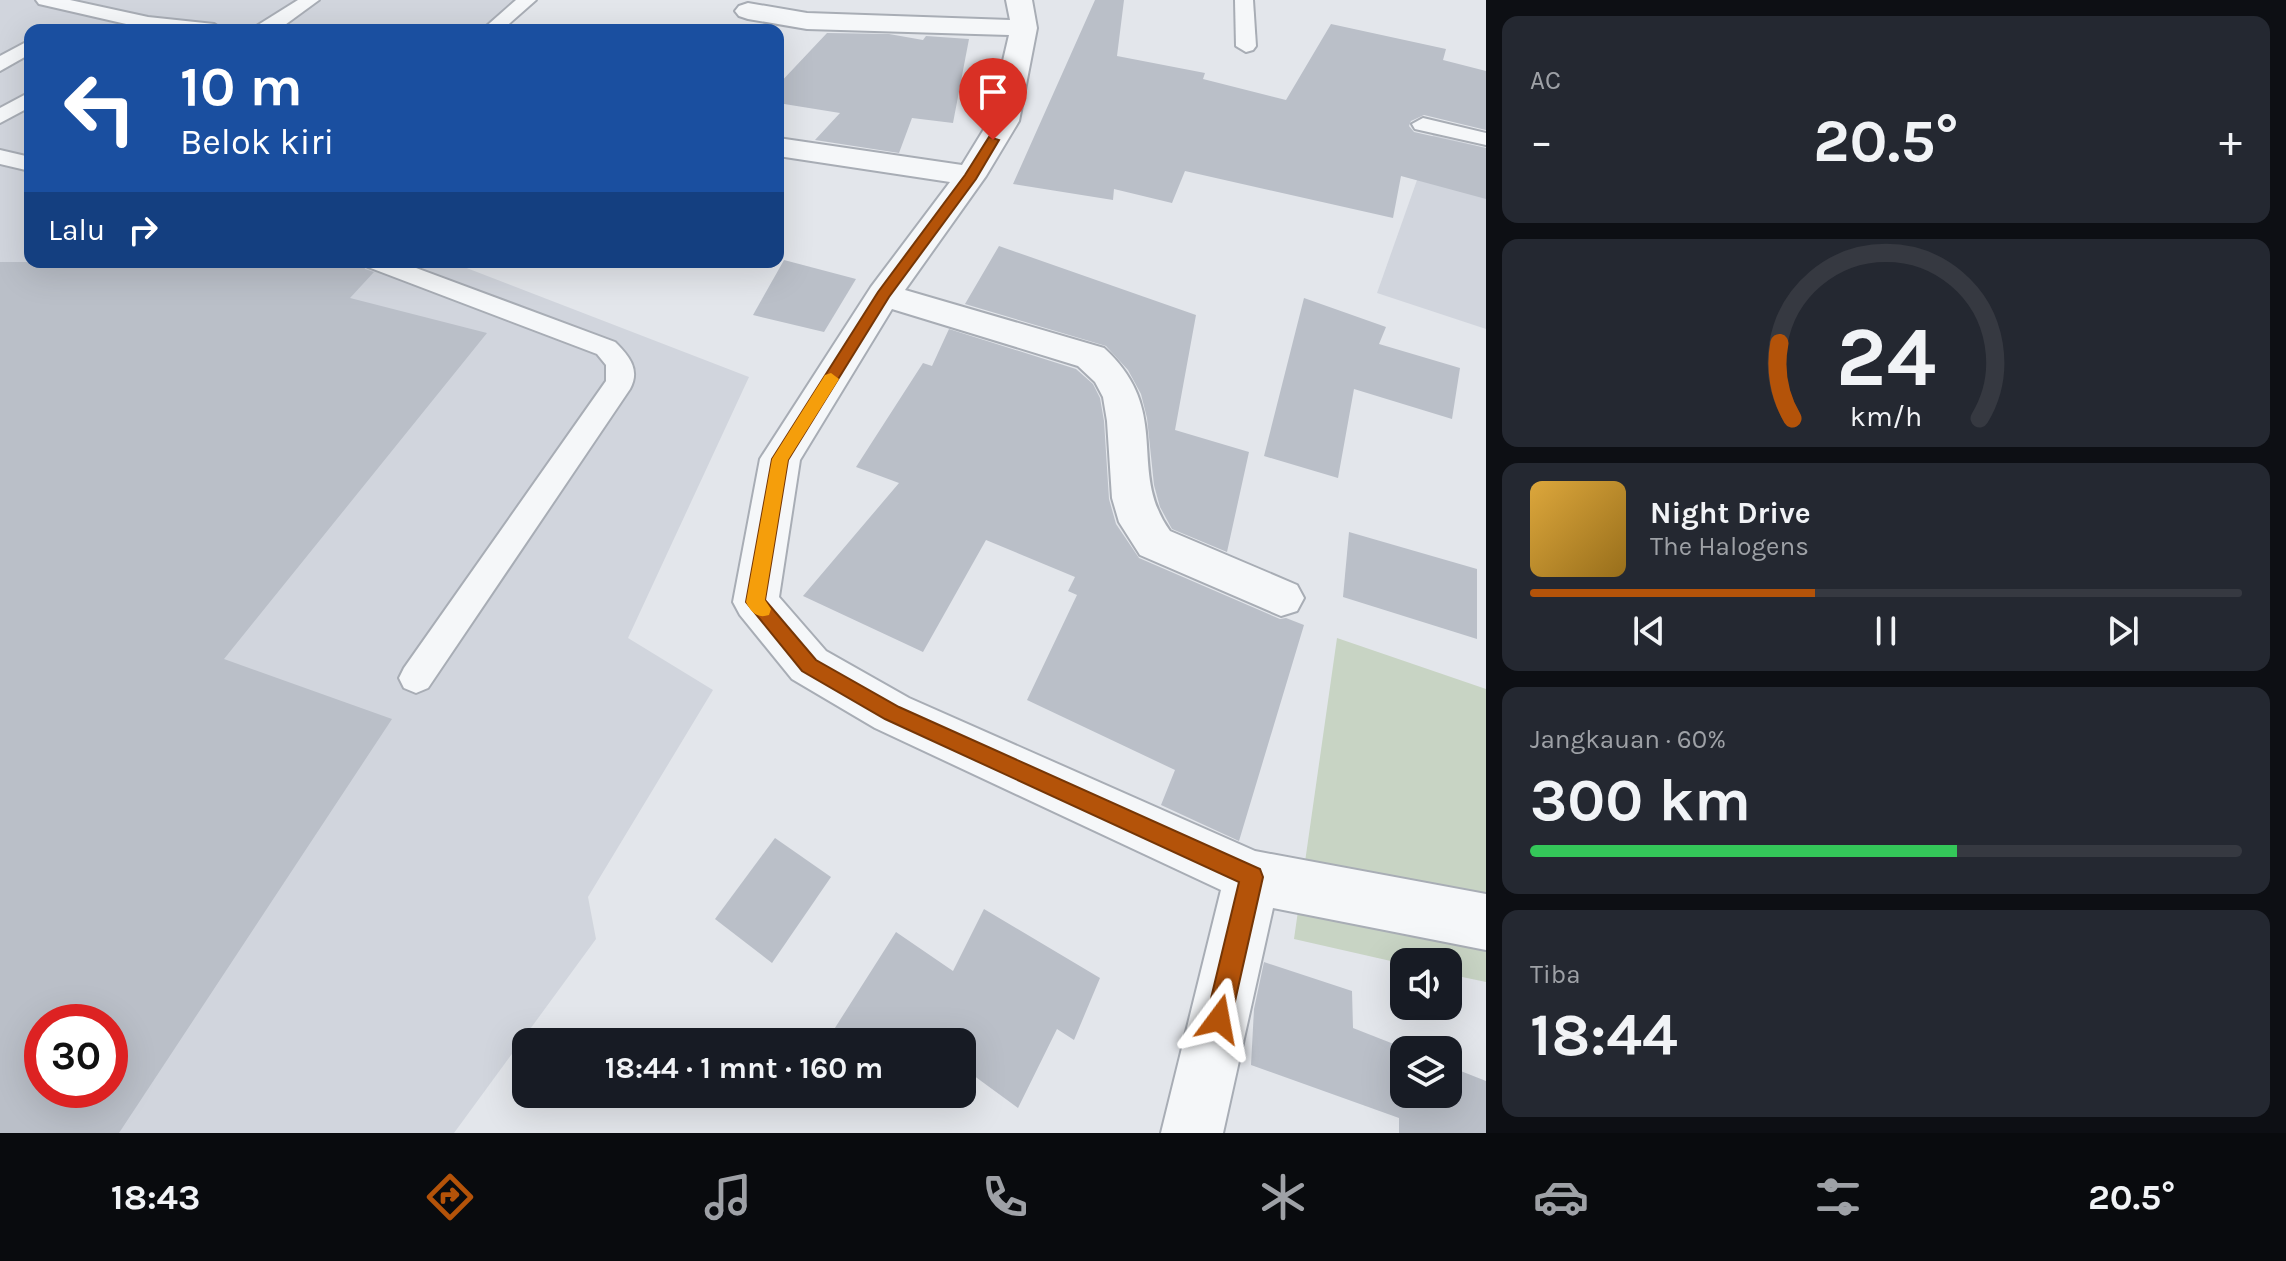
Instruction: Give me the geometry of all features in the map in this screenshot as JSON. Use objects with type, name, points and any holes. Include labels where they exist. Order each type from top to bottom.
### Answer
[{"type":"street","points":[[748,11],[807,21],[1022,14],[1004,121],[971,176],[883,295],[780,459],[756,602],[809,665],[892,713],[1252,877],[1486,922]]},
{"type":"street","points":[[784,148],[971,176]]},
{"type":"street","points":[[883,295],[1091,357],[1103,365],[1119,385],[1125,405],[1133,493],[1143,531],[1155,543],[1281,598]]},
{"type":"street","points":[[1192,1133],[1252,877]]},
{"type":"lane","points":[[45,0],[135,24]]},
{"type":"lane","points":[[274,24],[310,0]]},
{"type":"lane","points":[[498,24],[527,0]]},
{"type":"lane","points":[[1244,0],[1246,46]]},
{"type":"lane","points":[[145,24],[172,8]]},
{"type":"lane","points":[[0,65],[24,50]]},
{"type":"lane","points":[[0,117],[24,102]]},
{"type":"lane","points":[[1423,124],[1486,139]]},
{"type":"lane","points":[[0,157],[24,163]]},
{"type":"lane","points":[[393,268],[606,348],[620,363],[620,382],[416,678]]},
{"type":"shaded area","points":[[0,0],[523,0],[494,24],[24,24],[24,268],[467,268],[749,377],[628,638],[713,690],[588,897],[596,939],[531,1028],[512,1028],[512,1054],[454,1133],[0,1133]]},
{"type":"shaded area","points":[[1433,135],[1486,148],[1486,329],[1377,293]]},
{"type":"green space","points":[[1337,638],[1486,689],[1486,982],[1462,977],[1462,948],[1390,948],[1390,961],[1294,939]]},
{"type":"building","points":[[1095,0],[1124,0],[1117,56],[1205,73],[1203,79],[1286,100],[1331,24],[1446,49],[1443,60],[1486,71],[1486,130],[1424,115],[1411,121],[1409,126],[1414,132],[1486,148],[1486,199],[1401,176],[1393,218],[1185,171],[1172,203],[1114,189],[1113,200],[1013,184]]},
{"type":"building","points":[[827,33],[889,34],[923,40],[926,36],[969,39],[953,123],[912,118],[899,153],[815,140],[840,113],[784,104],[784,79]]},
{"type":"building","points":[[999,246],[1196,315],[1175,430],[1249,452],[1227,552],[1172,529],[1160,507],[1154,485],[1147,418],[1141,394],[1128,370],[1106,346],[965,304]]},
{"type":"building","points":[[784,260],[856,279],[824,332],[753,315],[779,268],[784,268]]},
{"type":"building","points":[[0,262],[24,262],[24,268],[365,268],[374,272],[350,298],[487,333],[224,659],[392,719],[119,1133],[0,1133]]},
{"type":"building","points":[[1304,298],[1386,327],[1379,344],[1460,368],[1452,419],[1354,389],[1338,478],[1264,456]]},
{"type":"building","points":[[949,329],[1076,369],[1093,384],[1100,398],[1104,421],[1109,499],[1116,524],[1139,558],[1280,619],[1286,618],[1304,625],[1239,841],[1161,805],[1175,770],[1027,700],[1077,595],[1068,591],[1075,577],[986,540],[923,652],[803,596],[899,483],[856,467],[923,363],[932,366]]},
{"type":"building","points":[[1349,532],[1477,569],[1477,639],[1343,597]]},
{"type":"building","points":[[775,838],[831,877],[772,963],[715,919]]},
{"type":"building","points":[[984,909],[1100,978],[1074,1040],[1057,1029],[1018,1108],[976,1077],[976,1028],[835,1028],[896,932],[953,971]]},
{"type":"building","points":[[1264,962],[1352,991],[1353,1028],[1390,1043],[1390,1108],[1462,1108],[1462,1072],[1486,1081],[1486,1133],[1399,1133],[1399,1118],[1251,1065],[1254,1009]]},
{"type":"slow traffic","points":[[762,609],[756,602],[780,459],[831,379]]},
{"type":"route","points":[[993,140],[971,176],[883,295],[780,459],[756,602],[809,665],[892,713],[1252,877],[1219,1019]]}]
